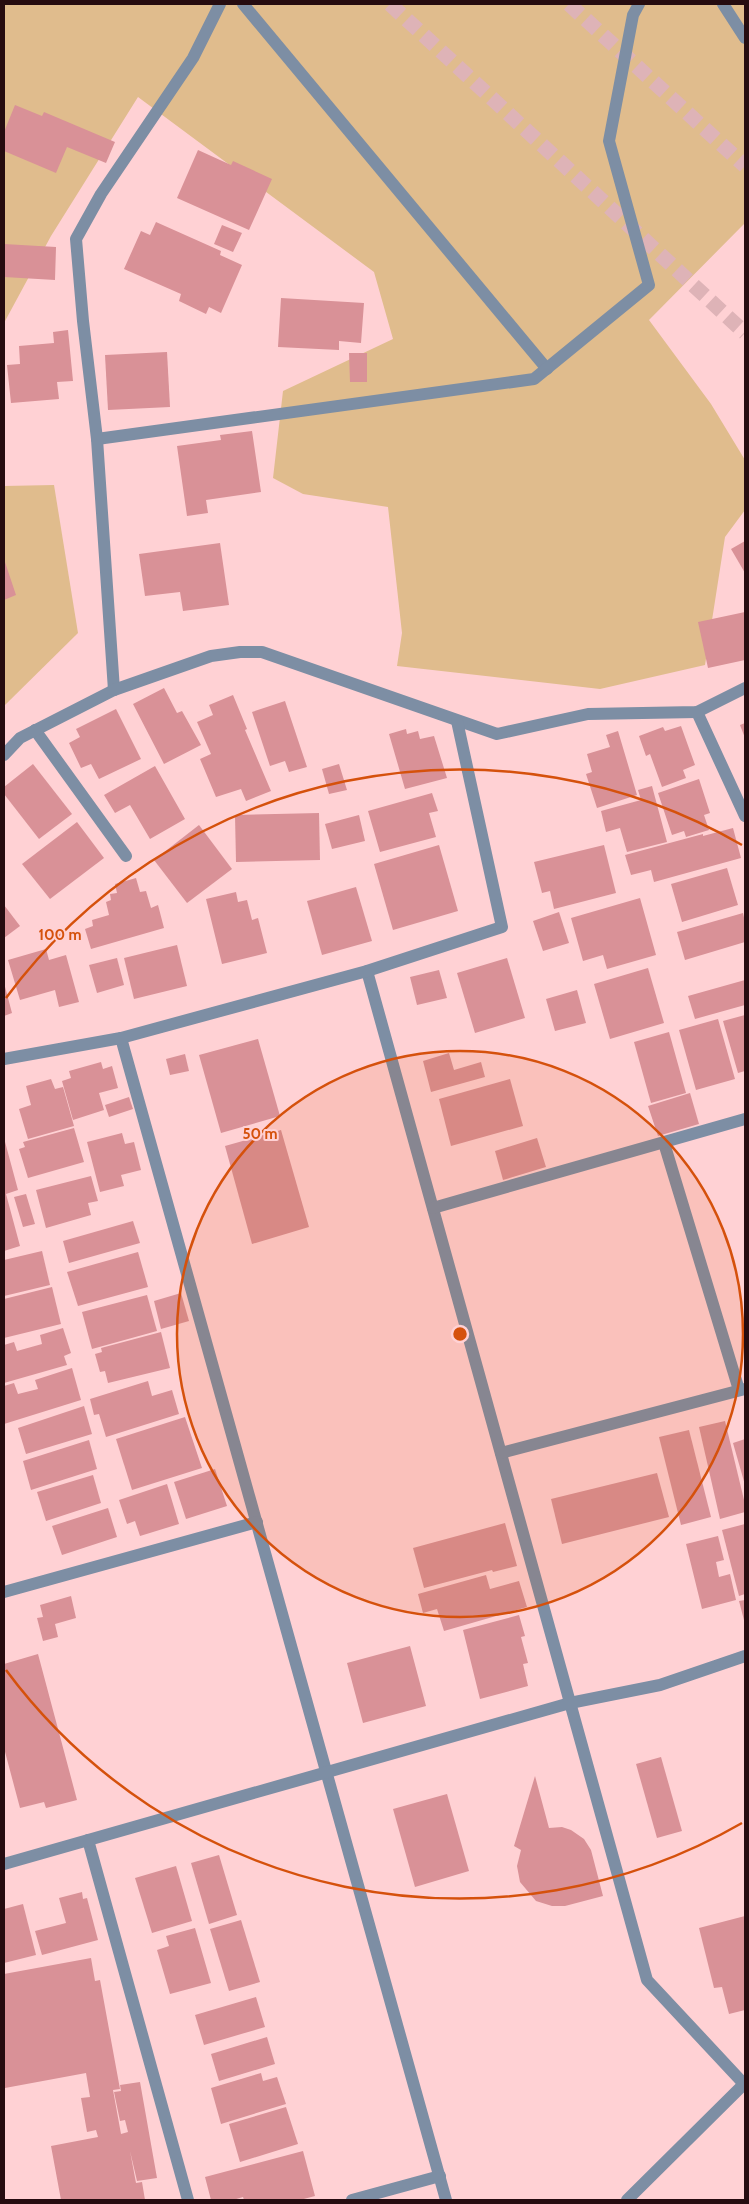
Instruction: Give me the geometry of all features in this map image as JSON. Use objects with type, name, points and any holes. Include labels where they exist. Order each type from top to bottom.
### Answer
[{"type":"street","points":[[114,690],[97,439],[82,321],[76,239],[100,194],[193,58],[220,4]]},
{"type":"street","points":[[243,4],[547,369]]},
{"type":"street","points":[[97,439],[534,379],[547,369],[649,285],[609,141],[633,15],[639,4]]},
{"type":"street","points":[[723,4],[745,38]]},
{"type":"street","points":[[4,754],[20,738],[114,690],[211,656],[240,652],[262,652],[497,734],[588,714],[697,712],[745,688]]},
{"type":"street","points":[[697,712],[745,816]]},
{"type":"street","points":[[4,1059],[121,1038],[367,971],[502,928],[457,721]]},
{"type":"street","points":[[35,730],[126,856]]},
{"type":"street","points":[[367,971],[647,1980],[744,2084],[627,2200]]},
{"type":"street","points":[[121,1038],[446,2200]]},
{"type":"street","points":[[433,1208],[745,1119]]},
{"type":"street","points":[[501,1452],[742,1390],[664,1143]]},
{"type":"street","points":[[4,1592],[257,1522]]},
{"type":"street","points":[[4,1864],[570,1703],[660,1685],[745,1656]]},
{"type":"street","points":[[88,1840],[188,2200]]},
{"type":"street","points":[[352,2200],[440,2176]]},
{"type":"shaded area","points":[[4,4],[745,4],[745,223],[649,320],[711,404],[745,460],[745,510],[725,537],[705,665],[600,689],[397,666],[402,633],[388,507],[303,494],[273,478],[283,391],[393,339],[374,272],[138,97],[51,236],[4,323]]},
{"type":"shaded area","points":[[54,485],[78,633],[4,706],[4,486]]},
{"type":"building","points":[[15,105],[42,116],[44,112],[115,142],[106,163],[67,147],[56,173],[4,151],[4,132]]},
{"type":"building","points":[[198,150],[231,165],[233,161],[272,179],[249,230],[177,198]]},
{"type":"building","points":[[156,222],[221,251],[220,255],[242,265],[221,313],[209,307],[206,314],[179,301],[181,294],[124,269],[141,231],[150,235]]},
{"type":"building","points":[[222,225],[242,233],[233,252],[214,244]]},
{"type":"building","points":[[4,244],[56,247],[55,280],[4,277]]},
{"type":"building","points":[[281,298],[364,303],[361,343],[339,341],[339,350],[278,347]]},
{"type":"building","points":[[68,330],[73,381],[57,382],[59,399],[11,403],[7,365],[20,364],[19,346],[54,343],[53,332]]},
{"type":"building","points":[[167,352],[170,407],[108,410],[105,355]]},
{"type":"building","points":[[349,353],[367,353],[367,382],[350,382]]},
{"type":"building","points":[[252,431],[261,492],[206,500],[208,513],[187,516],[177,446],[221,440],[220,435]]},
{"type":"building","points":[[745,541],[745,573],[731,549]]},
{"type":"building","points":[[220,543],[229,605],[183,611],[180,592],[145,596],[139,554]]},
{"type":"building","points":[[4,559],[16,595],[4,600]]},
{"type":"building","points":[[745,612],[745,660],[708,668],[698,622]]},
{"type":"building","points":[[164,688],[177,713],[182,711],[201,745],[164,764],[133,704]]},
{"type":"building","points":[[233,695],[247,729],[245,730],[271,791],[246,801],[241,789],[216,797],[200,759],[211,754],[197,722],[213,715],[209,705]]},
{"type":"building","points":[[285,701],[307,767],[289,772],[285,761],[270,766],[252,712]]},
{"type":"building","points":[[116,709],[141,759],[99,779],[91,764],[81,768],[69,743],[80,737],[76,729]]},
{"type":"building","points":[[745,723],[745,738],[740,725]]},
{"type":"building","points":[[681,726],[695,765],[683,770],[686,778],[662,787],[650,754],[646,756],[639,736],[663,727],[665,731]]},
{"type":"building","points":[[406,729],[407,734],[418,731],[420,739],[434,736],[447,778],[405,789],[389,734]]},
{"type":"building","points":[[618,731],[637,795],[597,808],[586,774],[592,772],[587,754],[610,747],[606,735]]},
{"type":"building","points":[[33,764],[72,814],[39,839],[4,794],[4,787]]},
{"type":"building","points":[[339,764],[347,790],[329,794],[322,769]]},
{"type":"building","points":[[155,766],[185,819],[150,839],[130,805],[115,813],[104,795]]},
{"type":"building","points":[[699,779],[710,813],[704,815],[709,830],[686,837],[684,831],[672,835],[658,793]]},
{"type":"building","points":[[652,786],[667,842],[627,852],[620,828],[606,832],[601,811],[641,800],[638,790]]},
{"type":"building","points":[[432,793],[438,811],[429,813],[436,837],[380,852],[368,811]]},
{"type":"building","points":[[319,813],[320,860],[236,862],[235,815]]},
{"type":"building","points":[[359,815],[365,841],[332,849],[325,824]]},
{"type":"building","points":[[77,822],[104,858],[50,899],[22,864]]},
{"type":"building","points":[[199,825],[232,869],[187,903],[154,860]]},
{"type":"building","points":[[733,828],[741,858],[654,882],[651,870],[631,875],[625,855]]},
{"type":"building","points":[[439,845],[458,911],[393,930],[374,864]]},
{"type":"building","points":[[604,845],[616,893],[554,909],[550,891],[542,893],[534,862]]},
{"type":"building","points":[[727,868],[738,905],[682,922],[671,884]]},
{"type":"building","points":[[136,878],[140,892],[146,891],[151,908],[158,905],[164,928],[91,949],[85,929],[93,926],[92,920],[109,915],[106,902],[111,900],[110,894],[117,893],[115,884]]},
{"type":"building","points":[[356,887],[372,941],[322,955],[307,901]]},
{"type":"building","points":[[236,892],[238,902],[247,900],[252,920],[258,918],[267,953],[222,964],[206,899]]},
{"type":"building","points":[[640,898],[656,955],[607,969],[603,955],[583,961],[571,918]]},
{"type":"building","points":[[4,905],[20,926],[4,938]]},
{"type":"building","points":[[559,912],[569,943],[543,951],[533,921]]},
{"type":"building","points":[[743,913],[745,942],[685,960],[677,932]]},
{"type":"building","points":[[177,945],[187,986],[134,999],[124,958]]},
{"type":"building","points":[[46,949],[49,960],[66,955],[79,1002],[59,1007],[55,990],[20,1000],[8,960]]},
{"type":"building","points":[[117,958],[124,985],[97,993],[89,965]]},
{"type":"building","points":[[507,958],[525,1018],[475,1033],[457,973]]},
{"type":"building","points":[[648,968],[664,1023],[610,1039],[594,984]]},
{"type":"building","points":[[439,970],[447,998],[417,1005],[410,977]]},
{"type":"building","points":[[745,980],[745,1005],[695,1019],[688,996]]},
{"type":"building","points":[[4,983],[12,1013],[4,1016]]},
{"type":"building","points":[[577,990],[586,1023],[555,1031],[546,999]]},
{"type":"building","points":[[745,1015],[745,1071],[738,1073],[723,1021]]},
{"type":"building","points":[[718,1019],[735,1079],[696,1090],[679,1030]]},
{"type":"building","points":[[669,1032],[686,1093],[651,1103],[634,1042]]},
{"type":"building","points":[[258,1039],[280,1116],[221,1133],[199,1055]]},
{"type":"building","points":[[449,1053],[454,1070],[481,1062],[485,1077],[431,1092],[423,1061]]},
{"type":"building","points":[[185,1054],[189,1071],[170,1075],[166,1059]]},
{"type":"building","points":[[101,1062],[103,1069],[112,1066],[118,1088],[99,1093],[104,1110],[73,1120],[62,1081],[71,1078],[69,1071]]},
{"type":"building","points":[[51,1079],[55,1089],[63,1087],[74,1126],[28,1139],[19,1109],[31,1105],[26,1086]]},
{"type":"building","points":[[510,1079],[523,1126],[451,1146],[439,1099]]},
{"type":"building","points":[[690,1093],[699,1124],[658,1136],[648,1106]]},
{"type":"building","points":[[129,1097],[133,1109],[109,1117],[105,1105]]},
{"type":"building","points":[[74,1128],[84,1162],[28,1178],[19,1149],[25,1147],[23,1142]]},
{"type":"building","points":[[281,1130],[309,1227],[252,1244],[225,1146]]},
{"type":"building","points":[[122,1133],[125,1144],[134,1142],[141,1170],[121,1175],[124,1186],[100,1192],[87,1142]]},
{"type":"building","points":[[4,1138],[18,1190],[6,1194],[20,1246],[4,1251]]},
{"type":"building","points":[[537,1138],[546,1167],[503,1180],[495,1151]]},
{"type":"building","points":[[91,1176],[98,1201],[88,1203],[91,1215],[46,1228],[36,1190]]},
{"type":"building","points":[[26,1194],[35,1224],[23,1227],[14,1197]]},
{"type":"building","points":[[133,1221],[140,1243],[69,1263],[63,1241]]},
{"type":"building","points":[[42,1251],[50,1285],[4,1296],[4,1260]]},
{"type":"building","points":[[138,1252],[148,1287],[78,1306],[67,1272]]},
{"type":"building","points":[[52,1287],[61,1324],[4,1338],[4,1299]]},
{"type":"building","points":[[181,1293],[189,1321],[161,1329],[154,1301]]},
{"type":"building","points":[[147,1295],[157,1331],[92,1349],[82,1312]]},
{"type":"building","points":[[63,1328],[71,1353],[64,1356],[67,1365],[4,1383],[4,1345],[14,1342],[17,1351],[42,1344],[40,1335]]},
{"type":"building","points":[[161,1332],[170,1368],[108,1383],[105,1371],[100,1372],[95,1354],[102,1352],[101,1348]]},
{"type":"building","points":[[72,1368],[81,1400],[4,1424],[4,1386],[14,1383],[18,1394],[38,1389],[35,1380]]},
{"type":"building","points":[[148,1381],[152,1396],[172,1390],[179,1414],[106,1437],[99,1414],[94,1415],[90,1399]]},
{"type":"building","points":[[84,1406],[92,1434],[26,1454],[18,1428]]},
{"type":"building","points":[[185,1417],[202,1468],[132,1490],[116,1439]]},
{"type":"building","points":[[725,1421],[745,1504],[745,1512],[720,1519],[699,1427]]},
{"type":"building","points":[[689,1430],[711,1517],[681,1525],[659,1437]]},
{"type":"building","points":[[745,1439],[745,1485],[733,1443]]},
{"type":"building","points":[[89,1440],[97,1469],[31,1490],[23,1461]]},
{"type":"building","points":[[215,1469],[227,1506],[186,1519],[174,1482]]},
{"type":"building","points":[[657,1473],[669,1517],[562,1544],[551,1499]]},
{"type":"building","points":[[93,1475],[101,1503],[46,1521],[37,1492]]},
{"type":"building","points":[[167,1484],[179,1524],[140,1536],[135,1521],[127,1524],[119,1500]]},
{"type":"building","points":[[108,1508],[117,1537],[62,1555],[52,1526]]},
{"type":"building","points":[[505,1523],[517,1566],[493,1572],[492,1570],[424,1588],[413,1548]]},
{"type":"building","points":[[745,1524],[745,1594],[739,1596],[722,1530]]},
{"type":"building","points":[[718,1536],[724,1560],[716,1562],[719,1577],[730,1574],[736,1600],[702,1609],[686,1544]]},
{"type":"building","points":[[486,1575],[490,1589],[519,1581],[527,1607],[444,1631],[437,1609],[423,1613],[418,1594]]},
{"type":"building","points":[[71,1596],[76,1618],[55,1624],[58,1637],[43,1641],[37,1618],[43,1617],[40,1605]]},
{"type":"building","points":[[745,1600],[745,1624],[739,1601]]},
{"type":"building","points":[[519,1615],[525,1636],[521,1637],[528,1663],[523,1664],[528,1686],[480,1699],[463,1630]]},
{"type":"building","points":[[410,1646],[426,1706],[363,1723],[347,1663]]},
{"type":"building","points":[[38,1654],[77,1800],[46,1808],[44,1802],[20,1808],[4,1748],[4,1664]]},
{"type":"building","points":[[661,1757],[682,1831],[657,1838],[636,1764]]},
{"type":"building","points":[[535,1776],[549,1828],[562,1827],[571,1830],[584,1839],[591,1850],[603,1896],[565,1906],[552,1906],[536,1901],[520,1882],[517,1866],[521,1850],[514,1846]]},
{"type":"building","points":[[447,1794],[469,1871],[415,1887],[393,1809]]},
{"type":"building","points":[[219,1855],[237,1915],[209,1924],[191,1863]]},
{"type":"building","points":[[176,1866],[192,1921],[152,1933],[135,1878]]},
{"type":"building","points":[[82,1892],[83,1899],[87,1898],[98,1940],[42,1955],[35,1931],[66,1923],[59,1898]]},
{"type":"building","points":[[23,1904],[36,1955],[4,1963],[4,1909]]},
{"type":"building","points":[[745,1916],[745,2010],[729,2014],[722,1987],[714,1988],[699,1928]]},
{"type":"building","points":[[241,1920],[260,1982],[229,1991],[210,1929]]},
{"type":"building","points":[[195,1928],[211,1983],[170,1994],[157,1950],[169,1946],[166,1936]]},
{"type":"building","points":[[91,1958],[95,1981],[100,1980],[120,2089],[113,2090],[121,2134],[128,2132],[125,2120],[120,2121],[114,2092],[121,2091],[120,2085],[140,2082],[157,2178],[137,2181],[130,2151],[136,2183],[142,2182],[145,2200],[61,2200],[51,2146],[98,2137],[96,2130],[87,2132],[81,2098],[90,2097],[86,2073],[5,2088],[4,1974]]},
{"type":"building","points":[[256,1997],[265,2027],[204,2045],[195,2015]]},
{"type":"building","points":[[267,2037],[275,2064],[219,2081],[211,2054]]},
{"type":"building","points":[[261,2073],[263,2081],[277,2077],[286,2104],[221,2124],[211,2088]]},
{"type":"building","points":[[286,2107],[298,2144],[240,2162],[229,2124]]},
{"type":"building","points":[[303,2151],[315,2196],[300,2200],[244,2200],[243,2197],[233,2200],[211,2200],[205,2177]]},
{"type":"tunnel","points":[[390,4],[745,333]]},
{"type":"tunnel","points":[[569,4],[745,166]]}]
